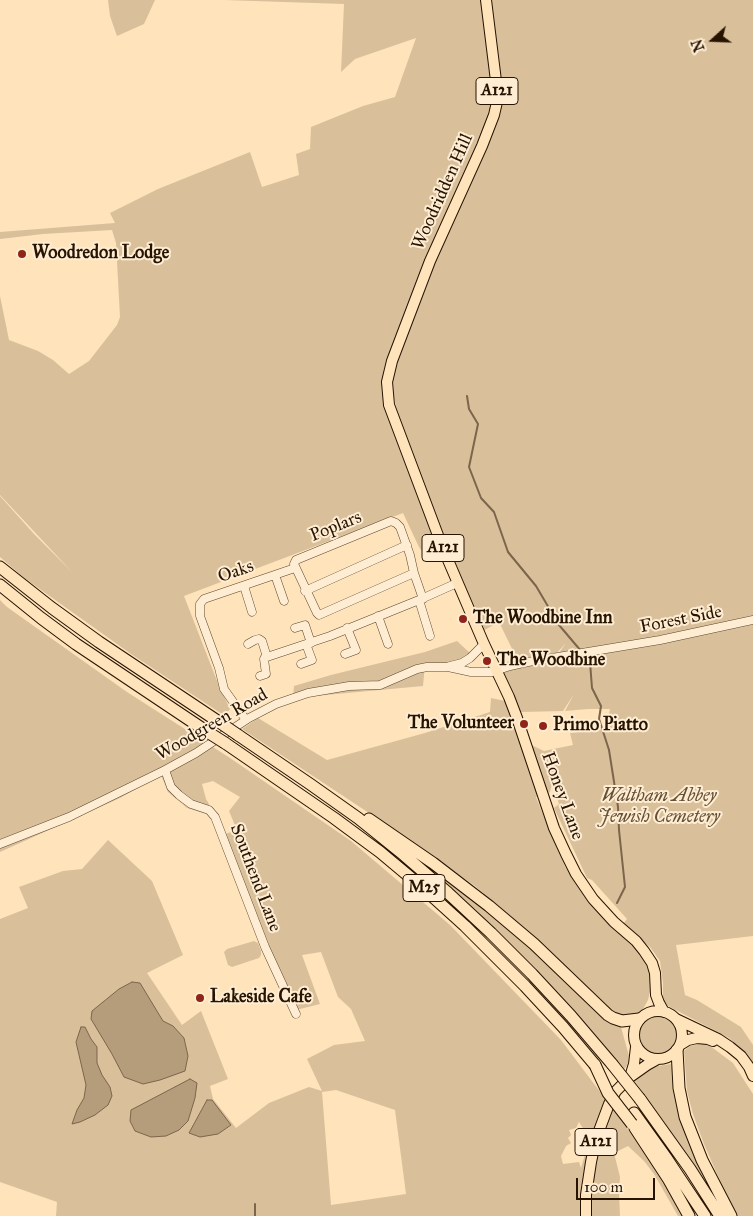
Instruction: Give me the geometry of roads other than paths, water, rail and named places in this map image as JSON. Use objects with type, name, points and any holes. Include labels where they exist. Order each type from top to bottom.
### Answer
[{"type":"highway","name":"M25","points":[[0,567],[99,642],[220,722],[334,801],[404,855],[469,912],[532,974],[612,1064],[640,1099],[685,1162],[720,1216]]},
{"type":"highway","name":"M25","points":[[0,585],[41,618],[89,652],[334,818],[380,852],[423,888],[519,979],[563,1027],[595,1065],[633,1118],[667,1159],[705,1216]]},
{"type":"highway","name":"M25","points":[[334,801],[381,826],[461,883],[534,944],[608,1015],[622,1021],[642,1017]]},
{"type":"highway","points":[[679,1048],[679,1088],[685,1117],[702,1160],[731,1216]]},
{"type":"highway","name":"M25","points":[[633,1118],[689,1216]]},
{"type":"main road","name":"Woodridden Hill","points":[[387,393],[387,382],[392,361],[418,291],[442,232],[455,208],[482,146],[498,102],[498,89],[486,0]]},
{"type":"main road","name":"Honey Lane","points":[[387,393],[389,405],[442,546],[519,722],[554,828],[576,874],[593,899],[614,922],[636,941],[652,963],[655,973],[656,995],[658,1003],[664,1012]]},
{"type":"main road","points":[[656,995],[635,1027],[633,1034],[636,1047],[644,1056],[656,1060],[669,1057],[688,1040],[697,1038],[708,1039],[716,1042],[736,1060],[753,1080]]},
{"type":"main road","points":[[642,1017],[655,1011],[664,1012],[718,1039],[741,1056],[749,1066],[753,1076]]},
{"type":"main road","points":[[676,1019],[682,1032],[679,1048]]},
{"type":"main road","name":"A121","points":[[630,1077],[636,1047]]},
{"type":"main road","name":"A121","points":[[586,1216],[588,1179],[596,1139],[609,1104],[616,1091],[630,1077],[656,1060]]},
{"type":"street","name":"Poplars","points":[[295,568],[296,560],[391,521],[400,527],[407,545]]},
{"type":"street","points":[[305,591],[407,545],[430,636]]},
{"type":"street","points":[[295,568],[305,591],[320,615],[414,573]]},
{"type":"street","name":"Oaks","points":[[246,720],[224,689],[219,668],[200,616],[200,604],[204,599],[295,568]]},
{"type":"street","points":[[275,574],[284,601]]},
{"type":"street","points":[[275,674],[263,675],[264,659],[267,656],[330,636],[458,583]]},
{"type":"street","points":[[244,586],[252,612]]},
{"type":"street","points":[[378,616],[388,644]]},
{"type":"street","name":"Forest Side","points":[[496,671],[528,662],[660,640],[753,620]]},
{"type":"street","points":[[295,628],[305,625],[312,660],[301,664]]},
{"type":"street","points":[[346,654],[356,650],[347,628]]},
{"type":"street","points":[[248,644],[259,639],[262,641],[267,656]]},
{"type":"street","name":"Woodgreen Road","points":[[448,667],[462,663],[470,658],[484,644]]},
{"type":"street","name":"Woodgreen Road","points":[[0,844],[69,817],[165,770],[196,753],[246,720],[276,704],[308,693],[349,686],[380,684],[417,669],[438,666],[471,672],[496,671]]},
{"type":"street","name":"Southend Lane","points":[[165,770],[171,787],[179,795],[191,804],[209,810],[215,817],[265,947],[296,1014]]},
{"type":"waterway","points":[[467,396],[469,409],[478,424],[469,467],[481,498],[494,512],[508,552],[536,586],[559,625],[581,651]]},
{"type":"waterway","points":[[584,655],[590,662],[592,688],[601,706],[599,719],[609,750],[618,807],[625,887],[617,903]]},
{"type":"waterway","points":[[255,1204],[255,1216]]},
{"type":"place","name":"Woodredon Lodge","points":[[22,254]]},
{"type":"place","name":"The Woodbine Inn","points":[[463,619]]},
{"type":"place","name":"The Woodbine","points":[[487,661]]},
{"type":"place","name":"The Volunteer","points":[[524,724]]},
{"type":"place","name":"Primo Piatto","points":[[543,726]]},
{"type":"place","name":"Lakeside Cafe","points":[[200,998]]},
{"type":"park label","name":"Waltham Abbey Jewish Cemetery","points":[[659,808]]}]
